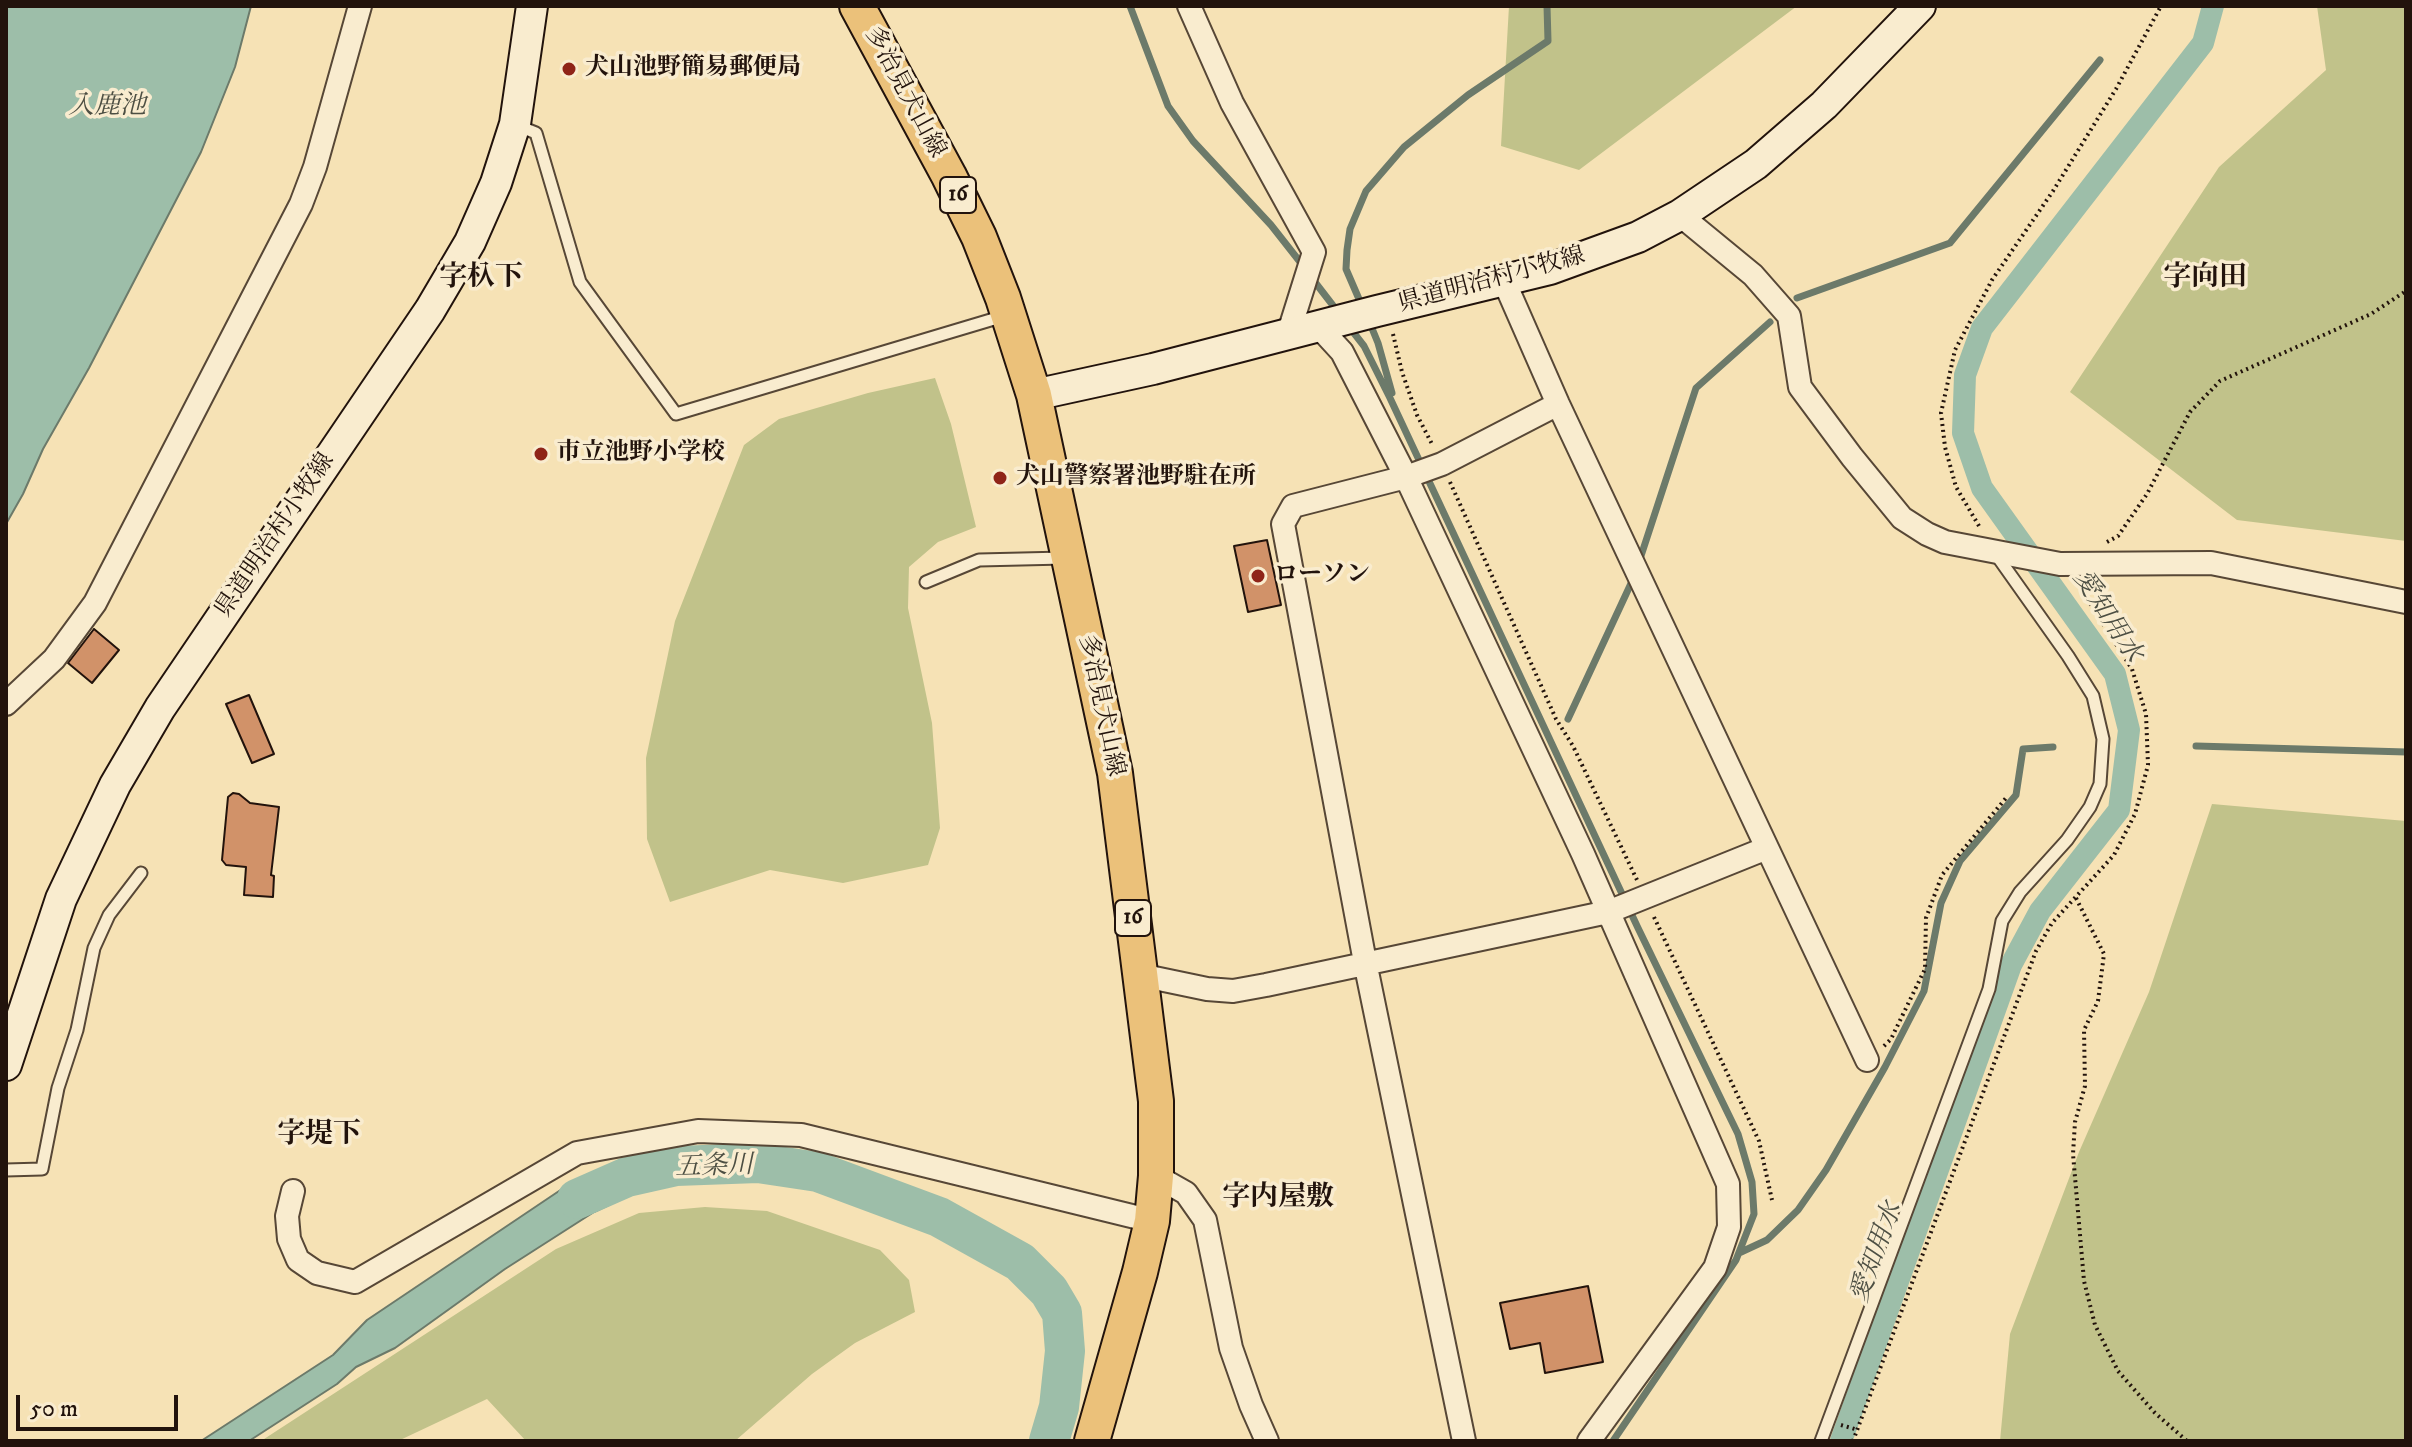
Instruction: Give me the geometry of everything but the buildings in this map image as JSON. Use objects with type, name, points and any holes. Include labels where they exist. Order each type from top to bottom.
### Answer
[{"type":"main road","name":"県道明治村小牧線","points":[[6,1065],[61,899],[115,785],[160,708],[451,277],[484,213],[515,124],[532,6]]},
{"type":"main road","name":"多治見犬山線","points":[[857,6],[979,237],[1009,315],[1034,395],[1115,773],[1156,1101],[1156,1176],[1152,1221],[1092,1441]]},
{"type":"main road","name":"県道明治村小牧線","points":[[1034,395],[1153,369],[1504,281],[1593,255],[1638,237],[1680,215],[1756,164],[1790,136],[1920,6]]},
{"type":"street","points":[[6,704],[54,659],[95,603],[301,204],[315,167],[360,6]]},
{"type":"street","points":[[1189,6],[1232,103],[1314,252],[1288,335]]},
{"type":"street","points":[[1680,215],[1753,275],[1789,316],[1800,387],[1902,518],[1927,534],[1945,542],[2065,564],[2211,563],[2406,602]]},
{"type":"street","points":[[1504,281],[1558,404],[1867,1060]]},
{"type":"street","points":[[1324,326],[1342,352],[1408,476],[1611,911],[1728,1184],[1729,1227],[1715,1268],[1589,1441]]},
{"type":"street","points":[[1464,1441],[1365,962],[1283,524],[1293,506],[1440,465],[1558,404]]},
{"type":"street","points":[[1140,975],[1207,989],[1233,991],[1611,911],[1767,848]]},
{"type":"street","points":[[293,1191],[287,1216],[289,1239],[298,1260],[317,1273],[355,1282],[577,1153],[698,1131],[801,1135],[1152,1221]]},
{"type":"street","points":[[1156,1176],[1186,1193],[1205,1220],[1231,1348],[1267,1441]]},
{"type":"lane","points":[[515,124],[536,133],[580,282],[676,414],[1009,315]]},
{"type":"lane","points":[[1821,1441],[1989,989],[2002,921],[2020,892],[2067,840],[2090,807],[2100,784],[2103,739],[2093,696],[2001,554]]},
{"type":"lane","points":[[926,582],[979,560],[1069,558]]},
{"type":"lane","points":[[6,1170],[42,1169],[58,1088],[85,998],[94,948],[109,915],[141,873]]},
{"type":"path","points":[[2001,554],[1956,487],[1945,447],[1941,413],[1955,350],[1992,280],[2053,191],[2116,89],[2161,6]]},
{"type":"path","points":[[2106,543],[2118,536],[2147,494],[2190,412],[2220,381],[2371,314],[2406,291]]},
{"type":"path","points":[[1380,310],[1395,338],[1402,372],[1417,415],[1556,719],[1573,746],[1759,1141],[1772,1200]]},
{"type":"path","points":[[1853,1441],[2036,951],[2052,923],[2114,855],[2135,814],[2148,765],[2146,714],[2132,669],[2065,564]]},
{"type":"path","points":[[1867,1060],[1891,1039],[1925,969],[1926,918],[1942,875],[2006,798]]},
{"type":"path","points":[[2076,898],[2104,954],[2098,1001],[2084,1030],[2085,1086],[2075,1122],[2073,1154],[2084,1281],[2095,1325],[2118,1371],[2155,1413],[2187,1441]]},
{"type":"green space","points":[[1509,6],[1797,6],[1579,170],[1501,146]]},
{"type":"green space","points":[[2317,6],[2406,6],[2406,541],[2237,520],[2070,392],[2219,167],[2326,70]]},
{"type":"green space","points":[[935,378],[951,424],[976,527],[938,542],[909,567],[908,608],[932,723],[940,828],[928,865],[843,883],[770,870],[670,902],[647,839],[646,758],[675,621],[744,445],[779,419],[868,393]]},
{"type":"green space","points":[[2212,804],[2406,821],[2406,1441],[2000,1441],[2010,1334],[2079,1152],[2149,992]]},
{"type":"green space","points":[[705,1207],[767,1211],[880,1250],[909,1280],[915,1312],[855,1343],[812,1374],[735,1441],[526,1441],[487,1399],[398,1441],[261,1441],[556,1249],[639,1213]]},
{"type":"water","name":"入鹿池","points":[[6,6],[251,6],[235,67],[201,152],[6,524]]},
{"type":"water","points":[[622,1163],[632,1194],[594,1212],[505,1269],[395,1348],[356,1367],[337,1384],[249,1441],[201,1441],[333,1355],[367,1320],[562,1189]]},
{"type":"waterway","points":[[1130,6],[1168,106],[1193,141],[1271,225],[1304,267]]},
{"type":"waterway","points":[[1362,306],[1346,269],[1350,229],[1366,191],[1404,147],[1468,95],[1548,41],[1547,6]]},
{"type":"waterway","name":"愛知用水","points":[[1841,1441],[2011,965],[2040,911],[2119,810],[2129,730],[2115,674],[1982,488],[1963,433],[1965,375],[1982,328],[2203,43],[2213,6]]},
{"type":"waterway","points":[[1797,298],[1950,243],[2100,60]]},
{"type":"waterway","points":[[1311,277],[1338,312]]},
{"type":"waterway","points":[[1369,321],[1392,393]]},
{"type":"waterway","points":[[1639,562],[1696,388],[1770,322]]},
{"type":"waterway","points":[[1350,328],[1364,346],[1390,398],[1738,1134],[1752,1182],[1754,1214],[1736,1260],[1613,1441]]},
{"type":"waterway","points":[[1568,719],[1634,577]]},
{"type":"waterway","points":[[2196,746],[2406,752]]},
{"type":"waterway","points":[[1739,1253],[1767,1240],[1798,1210],[1826,1170],[1924,991],[1941,903],[1960,861],[2016,795],[2023,749],[2053,747]]},
{"type":"waterway","name":"五条川","points":[[577,1199],[627,1177],[676,1166],[758,1163],[818,1172],[939,1217],[1020,1262],[1049,1291],[1062,1313],[1065,1351],[1059,1407],[1049,1441]]},
{"type":"place","name":"犬山池野簡易郵便局","points":[[569,69]]},
{"type":"place","name":"市立池野小学校","points":[[541,454]]},
{"type":"place","name":"犬山警察署池野駐在所","points":[[1000,478]]},
{"type":"place","name":"ローソン","points":[[1258,576]]},
{"type":"district","name":"字杁下","points":[[481,279]]},
{"type":"district","name":"字向田","points":[[2205,279]]},
{"type":"district","name":"字堤下","points":[[319,1136]]},
{"type":"district","name":"字内屋敷","points":[[1278,1199]]}]
